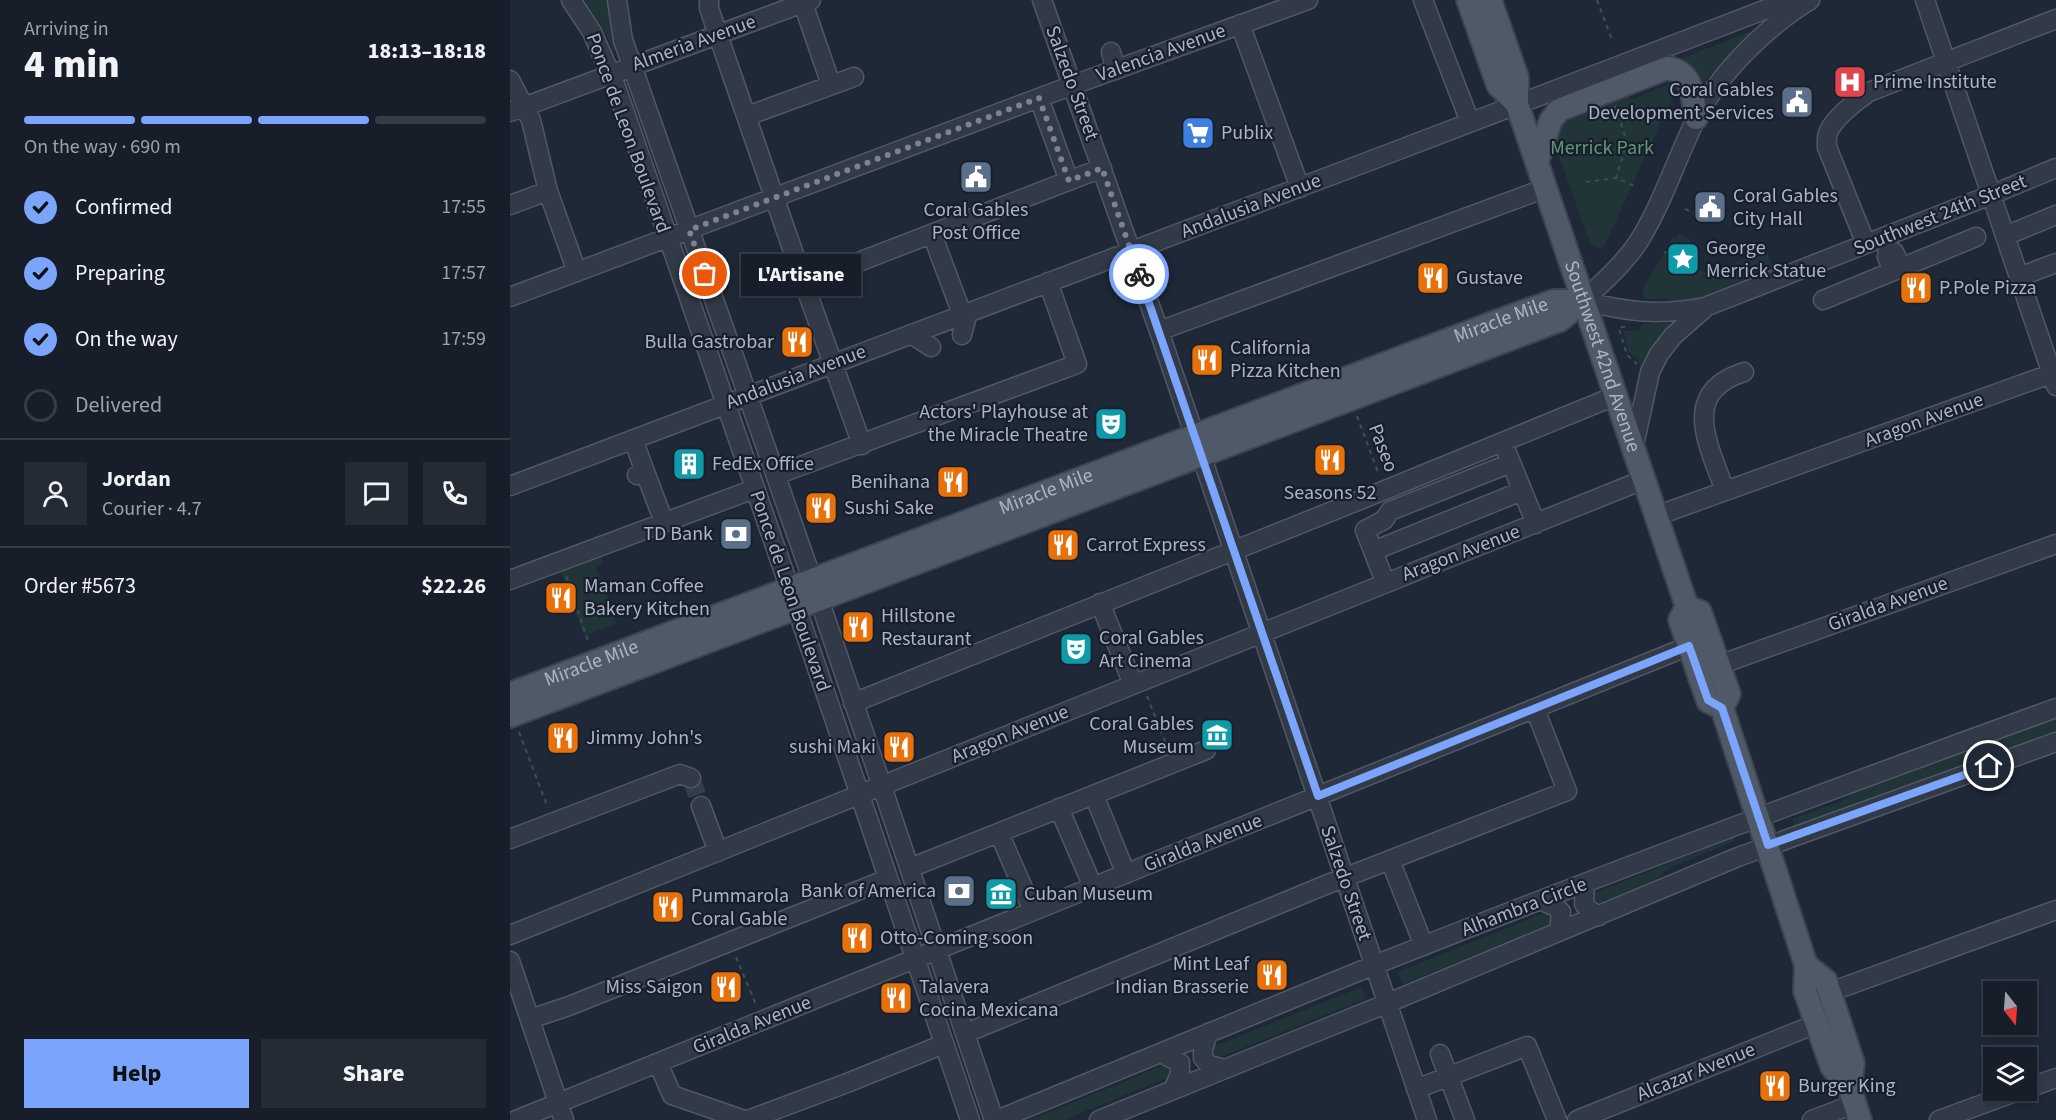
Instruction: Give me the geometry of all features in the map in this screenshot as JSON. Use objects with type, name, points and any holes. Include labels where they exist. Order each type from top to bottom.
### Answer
[{"type":"main road","name":"Southwest 42nd Avenue","points":[[1468,0],[1498,85],[1517,104]]},
{"type":"main road","name":"Southwest 42nd Avenue","points":[[1490,0],[1517,77],[1517,104],[1687,608],[1680,620],[1708,700],[1726,701]]},
{"type":"main road","points":[[1537,162],[1551,120],[1558,110],[1667,68],[1677,70],[1688,80],[1696,118]]},
{"type":"main road","name":"Miracle Mile","points":[[510,694],[793,598],[1198,446],[1554,301],[1583,301]]},
{"type":"main road","name":"Miracle Mile","points":[[514,724],[793,598]]},
{"type":"main road","name":"Southwest 42nd Avenue","points":[[1687,608],[1700,612],[1719,665],[1726,701],[1758,817],[1806,965],[1805,991],[1832,1067],[1855,1104]]},
{"type":"main road","name":"Southwest 42nd Avenue","points":[[1806,965],[1826,981],[1830,992],[1853,1063],[1855,1104]]},
{"type":"main road","points":[[1816,1024],[1833,1038],[1842,1059],[1853,1063]]},
{"type":"street","name":"Ponce de Leon Boulevard","points":[[571,0],[592,32],[611,75],[793,598],[970,1120]]},
{"type":"street","name":"Ponce de Leon Boulevard","points":[[617,0],[621,31],[632,66],[776,475],[996,1120]]},
{"type":"street","points":[[709,0],[709,8],[774,198],[862,445]]},
{"type":"street","name":"Valencia Avenue","points":[[510,297],[1039,98],[1072,85],[1113,61],[1240,24],[1308,0]]},
{"type":"street","points":[[1424,0],[1470,122]]},
{"type":"street","name":"Andalusia Avenue","points":[[510,486],[1300,188],[1790,0]]},
{"type":"street","points":[[1583,301],[1621,264],[1639,241],[1696,118],[1718,86],[1754,43],[1769,29],[1810,0]]},
{"type":"street","points":[[1925,0],[2055,377]]},
{"type":"street","name":"Salzedo Street","points":[[1047,1],[1072,85],[1157,325],[1427,1120]]},
{"type":"street","name":"Almeria Avenue","points":[[518,109],[807,2]]},
{"type":"street","points":[[807,2],[831,86]]},
{"type":"street","points":[[1898,269],[1894,252],[1879,244],[1827,147],[1828,130],[1856,101],[1869,92],[2051,21]]},
{"type":"street","points":[[1240,24],[1300,188]]},
{"type":"street","points":[[747,117],[854,77]]},
{"type":"street","points":[[510,80],[518,109],[537,139],[548,190],[577,272]]},
{"type":"street","points":[[1039,98],[1069,181]]},
{"type":"street","points":[[804,284],[1102,168]]},
{"type":"street","name":"Southwest 24th Street","points":[[1583,301],[1626,311],[1653,313],[1672,313],[1705,307],[1879,244],[2056,168]]},
{"type":"street","points":[[1157,325],[1546,189]]},
{"type":"street","points":[[510,205],[548,190]]},
{"type":"street","points":[[2005,236],[2056,215]]},
{"type":"street","points":[[932,234],[965,313],[962,335]]},
{"type":"street","points":[[1823,300],[1976,237]]},
{"type":"street","points":[[2019,277],[2056,263]]},
{"type":"street","points":[[776,475],[1077,364],[1048,282]]},
{"type":"street","points":[[1157,325],[1203,304]]},
{"type":"street","points":[[1633,450],[1650,372],[1659,354],[1673,336],[1705,307]]},
{"type":"street","points":[[911,334],[931,347]]},
{"type":"street","points":[[1725,491],[1706,434],[1705,404],[1717,385],[1744,372]]},
{"type":"street","name":"Aragon Avenue","points":[[1656,516],[2055,377]]},
{"type":"street","points":[[853,703],[1615,396]]},
{"type":"street","points":[[633,439],[641,474],[664,522]]},
{"type":"street","points":[[1503,442],[1536,524]]},
{"type":"street","points":[[1385,582],[1365,530],[1384,520],[1390,511],[1511,463]]},
{"type":"street","name":"Aragon Avenue","points":[[510,935],[881,786],[1140,690],[1262,632],[1643,480]]},
{"type":"street","points":[[510,580],[754,489]]},
{"type":"street","points":[[1373,551],[1522,491]]},
{"type":"street","name":"Giralda Avenue","points":[[1719,665],[2056,544]]},
{"type":"street","points":[[1100,603],[1140,690]]},
{"type":"street","name":"Giralda Avenue","points":[[516,1120],[562,1112],[658,1063],[1318,796],[1507,729],[1535,709],[1689,646]]},
{"type":"street","name":"Alhambra Circle","points":[[996,1120],[1585,883],[2056,708]]},
{"type":"street","points":[[966,1033],[1344,878],[1567,791],[1535,709]]},
{"type":"street","name":"Alhambra Circle","points":[[1099,1120],[1768,845],[2056,742]]},
{"type":"street","points":[[910,868],[1206,750]]},
{"type":"street","points":[[510,839],[680,774],[691,778]]},
{"type":"street","points":[[1094,795],[1126,874]]},
{"type":"street","points":[[702,806],[718,852]]},
{"type":"street","points":[[1059,808],[1093,887]]},
{"type":"street","points":[[999,833],[1033,911]]},
{"type":"street","points":[[1390,860],[1424,946]]},
{"type":"street","points":[[530,1019],[887,879]]},
{"type":"street","points":[[1585,883],[1584,904],[1599,916]]},
{"type":"street","points":[[1542,901],[1556,907],[1561,912],[1559,932]]},
{"type":"street","points":[[1830,992],[2056,910]]},
{"type":"street","points":[[510,961],[562,1112]]},
{"type":"street","name":"Alcazar Avenue","points":[[1576,1120],[1816,1024]]},
{"type":"street","points":[[1208,1033],[1203,1058],[1209,1065],[1224,1069]]},
{"type":"street","points":[[658,1063],[672,1095],[746,1120],[944,1044]]},
{"type":"street","points":[[1416,1089],[1527,1046],[1557,1120]]},
{"type":"street","points":[[1161,1053],[1180,1063],[1180,1074],[1173,1090]]},
{"type":"street","points":[[1440,1054],[1465,1120]]},
{"type":"street","points":[[2037,1085],[2056,1078]]},
{"type":"street","points":[[1939,1120],[1991,1101]]},
{"type":"street","points":[[1812,1120],[1855,1104]]},
{"type":"path","points":[[1597,0],[1612,40]]},
{"type":"path","points":[[1614,104],[1627,142],[1616,178]]},
{"type":"path","points":[[1586,182],[1616,178],[1636,187]]},
{"type":"path","points":[[1685,209],[1694,213]]},
{"type":"path","points":[[1664,252],[1680,256]]},
{"type":"path","points":[[1628,327],[1619,327],[1619,336],[1627,356],[1638,368]]},
{"type":"path","name":"Paseo","points":[[1357,416],[1385,490]]},
{"type":"path","points":[[560,561],[590,644]]},
{"type":"path","points":[[1140,690],[1174,762]]},
{"type":"path","points":[[514,724],[553,822]]},
{"type":"path","points":[[729,941],[762,1021]]},
{"type":"green space","points":[[584,0],[608,0],[610,26],[617,50],[613,51],[603,28]]},
{"type":"green space","points":[[1752,31],[1753,33],[1697,90],[1677,60]]},
{"type":"green space","name":"Merrick Park","points":[[1672,83],[1675,85],[1675,91],[1604,247],[1601,249],[1591,246],[1554,143],[1556,126],[1565,117],[1621,93],[1633,99]]},
{"type":"green space","points":[[1678,234],[1690,239],[1698,268],[1708,274],[1766,250],[1775,272],[1700,298],[1678,302],[1645,299],[1642,289],[1670,245],[1672,237],[1676,239]]},
{"type":"green space","points":[[1678,322],[1642,371],[1638,359],[1629,352],[1623,331],[1638,331],[1642,324]]},
{"type":"green space","points":[[601,555],[604,563],[596,566],[617,624],[584,636],[560,570]]},
{"type":"green space","points":[[2056,715],[2056,736],[1796,831],[1792,819],[1842,801],[1857,789]]},
{"type":"green space","points":[[1733,837],[1735,841],[1672,867],[1646,885],[1593,904],[1593,894]]},
{"type":"green space","points":[[1547,912],[1554,915],[1552,923],[1403,984],[1397,972]]},
{"type":"green space","points":[[1361,987],[1365,999],[1212,1059],[1212,1047]]},
{"type":"green space","points":[[1167,1064],[1171,1065],[1172,1076],[1064,1120],[1030,1120]]},
{"type":"tunnel","points":[[691,778],[701,806]]},
{"type":"way so far","points":[[705,274],[689,230],[1039,98],[1069,181],[1102,168],[1139,274]]},
{"type":"place","name":"Prime Institute","points":[[1850,82]]},
{"type":"place","name":"Coral Gables Development Services","points":[[1797,102]]},
{"type":"place","name":"Publix","points":[[1198,133]]},
{"type":"place","name":"Coral Gables Post Office","points":[[976,177]]},
{"type":"place","name":"Coral Gables City Hall","points":[[1710,207]]},
{"type":"place","name":"George Merrick Statue","points":[[1683,259]]},
{"type":"place","name":"L'Artisane","points":[[705,274]]},
{"type":"place","name":"Gustave","points":[[1433,278]]},
{"type":"place","name":"P.Pole Pizza","points":[[1916,288]]},
{"type":"place","name":"Bulla Gastrobar","points":[[797,342]]},
{"type":"place","name":"California Pizza Kitchen","points":[[1207,360]]},
{"type":"place","name":"Actors' Playhouse at the Miracle Theatre","points":[[1111,424]]},
{"type":"place","name":"Seasons 52","points":[[1330,460]]},
{"type":"place","name":"FedEx Office","points":[[689,464]]},
{"type":"place","name":"Benihana","points":[[953,482]]},
{"type":"place","name":"Sushi Sake","points":[[821,508]]},
{"type":"place","name":"TD Bank","points":[[736,534]]},
{"type":"place","name":"Carrot Express","points":[[1063,545]]},
{"type":"place","name":"Maman Coffee Bakery Kitchen","points":[[561,598]]},
{"type":"place","name":"Hillstone Restaurant","points":[[858,627]]},
{"type":"place","name":"Coral Gables Art Cinema","points":[[1076,649]]},
{"type":"place","name":"Coral Gables Museum","points":[[1217,735]]},
{"type":"place","name":"Jimmy John's","points":[[563,738]]},
{"type":"place","name":"sushi Maki","points":[[899,747]]},
{"type":"place","name":"Bank of America","points":[[959,891]]},
{"type":"place","name":"Cuban Museum","points":[[1001,894]]},
{"type":"place","name":"Pummarola Coral Gable","points":[[668,907]]},
{"type":"place","name":"Otto-Coming soon","points":[[857,938]]},
{"type":"place","name":"Mint Leaf Indian Brasserie","points":[[1272,975]]},
{"type":"place","name":"Miss Saigon","points":[[726,987]]},
{"type":"place","name":"Talavera Cocina Mexicana","points":[[896,998]]},
{"type":"place","name":"Burger King","points":[[1775,1086]]},
{"type":"route","points":[[1139,274],[1318,796],[1689,646],[1708,700],[1722,708],[1768,845],[1989,766]]}]
